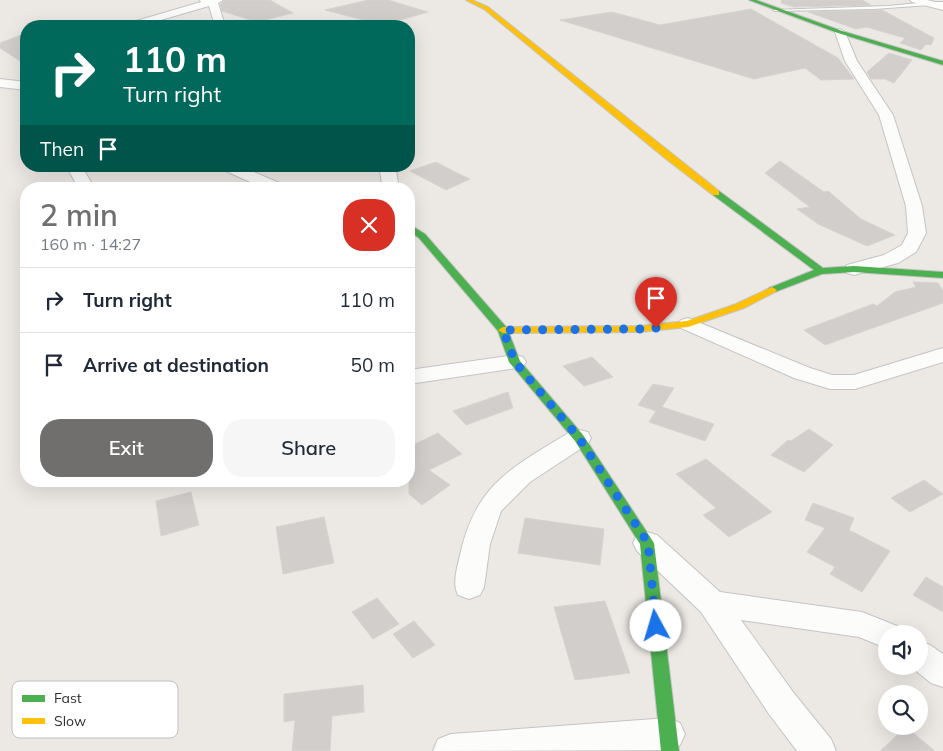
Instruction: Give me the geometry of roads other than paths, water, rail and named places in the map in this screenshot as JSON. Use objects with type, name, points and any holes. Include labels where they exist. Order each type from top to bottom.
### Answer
[{"type":"street","points":[[149,20],[212,0],[218,20]]},
{"type":"street","points":[[468,0],[486,8],[669,157],[821,271]]},
{"type":"street","points":[[751,0],[840,32],[943,62]]},
{"type":"street","points":[[920,1],[943,7]]},
{"type":"street","points":[[840,32],[851,61],[886,115],[914,206],[917,234],[910,248],[891,259],[854,269]]},
{"type":"street","points":[[0,82],[20,85]]},
{"type":"street","points":[[240,172],[264,182]]},
{"type":"street","points":[[415,231],[422,236],[503,330],[515,362],[579,438],[648,543],[712,603],[818,751]]},
{"type":"street","points":[[503,330],[640,329],[688,324],[740,306],[784,284],[821,271],[854,269],[943,275]]},
{"type":"street","points":[[688,324],[802,373],[830,382],[855,382],[943,355]]},
{"type":"street","points":[[415,376],[515,362]]},
{"type":"street","points":[[469,587],[475,548],[490,507],[516,478],[579,438]]},
{"type":"street","points":[[451,751],[669,742],[648,543]]},
{"type":"street","points":[[712,603],[862,625],[878,632]]},
{"type":"street","points":[[928,662],[943,673]]},
{"type":"lane","points":[[775,10],[895,6],[920,1],[943,3]]}]
